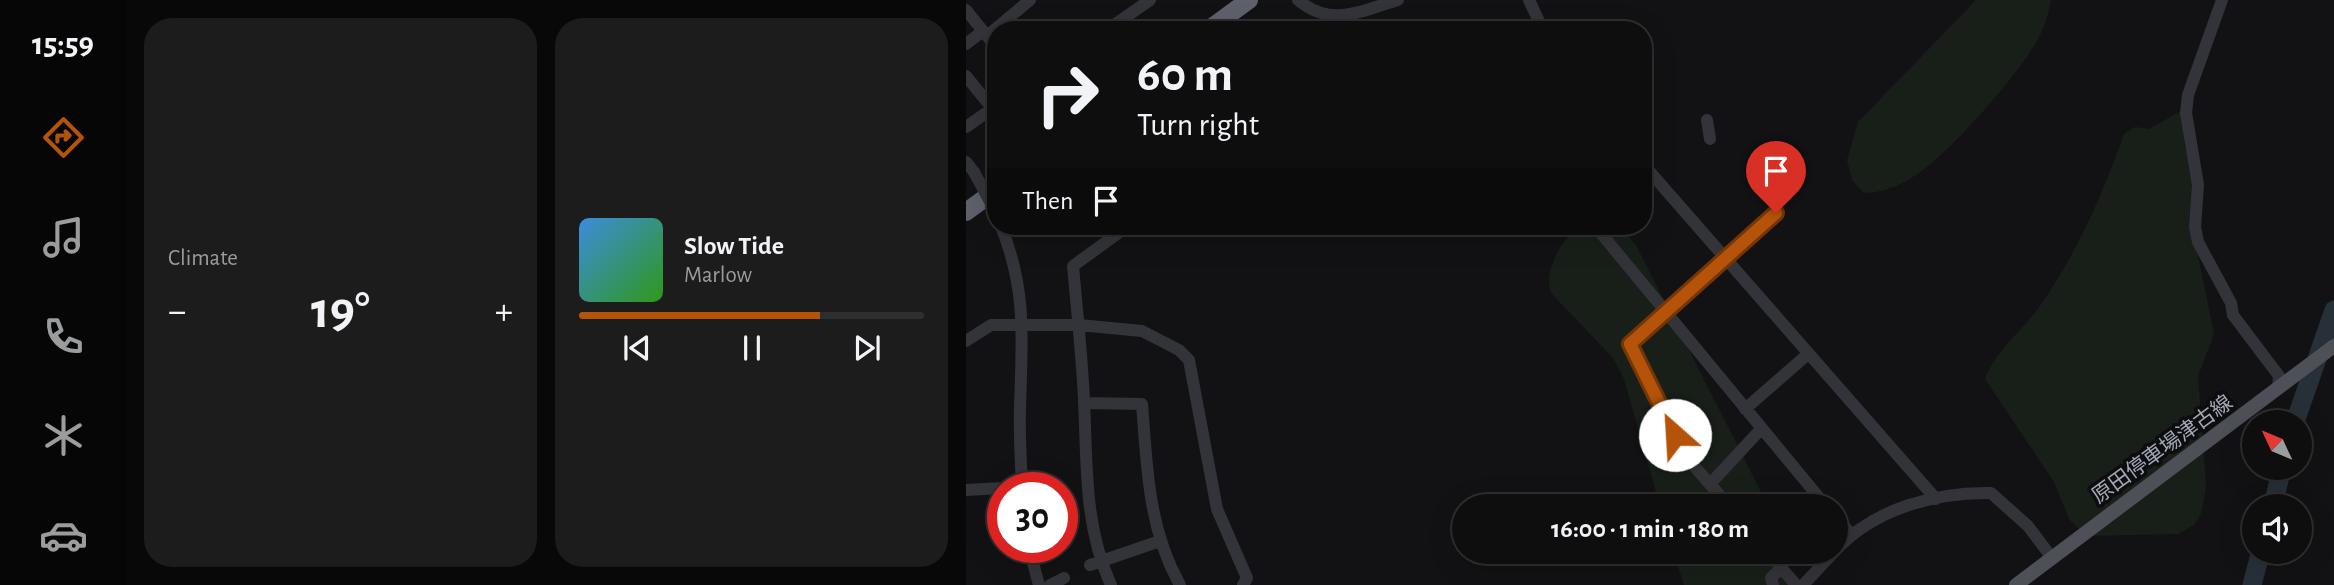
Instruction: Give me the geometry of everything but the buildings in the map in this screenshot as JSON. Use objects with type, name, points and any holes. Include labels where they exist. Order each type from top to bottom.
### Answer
[{"type":"highway","points":[[1220,21],[1249,0]]},
{"type":"highway","points":[[966,212],[987,197]]},
{"type":"main road","name":"原田停車場津古線","points":[[2016,585],[2334,346]]},
{"type":"street","points":[[1007,21],[1030,0]]},
{"type":"street","points":[[1120,21],[1150,0]]},
{"type":"street","points":[[1298,0],[1310,10],[1331,18],[1393,1]]},
{"type":"street","points":[[1529,0],[1539,21]]},
{"type":"street","points":[[2222,0],[2188,95],[2186,113],[2198,185],[2195,227],[2198,242],[2231,303],[2233,314],[2279,376],[2282,387]]},
{"type":"street","points":[[966,10],[987,36]]},
{"type":"street","points":[[966,44],[987,39]]},
{"type":"street","points":[[966,76],[987,99]]},
{"type":"street","points":[[966,127],[987,112]]},
{"type":"street","points":[[1707,120],[1710,139]]},
{"type":"street","points":[[970,167],[987,197]]},
{"type":"street","points":[[1652,174],[1936,499]]},
{"type":"street","points":[[1718,494],[1687,458],[1630,344],[1776,213]]},
{"type":"street","points":[[1005,235],[1011,250],[1024,323],[1020,410],[1022,472]]},
{"type":"street","points":[[1111,585],[1096,564],[1087,500],[1084,403],[1073,266],[1116,235]]},
{"type":"street","points":[[1603,235],[1816,494]]},
{"type":"street","points":[[966,341],[991,326],[1024,323],[1079,325],[1142,331],[1179,350],[1189,360],[1217,509],[1247,578],[1243,585]]},
{"type":"street","points":[[1745,409],[1808,354]]},
{"type":"street","points":[[1084,403],[1142,404],[1148,488],[1160,541],[1180,585]]},
{"type":"street","points":[[1710,484],[1761,429]]},
{"type":"street","points":[[966,490],[987,489]]},
{"type":"street","points":[[1848,537],[1885,512],[1936,499],[1992,493],[2028,526],[2052,558]]},
{"type":"street","points":[[1848,531],[1851,534]]},
{"type":"street","points":[[1096,564],[1160,541]]},
{"type":"street","points":[[1033,563],[1038,585]]},
{"type":"street","points":[[1779,564],[1796,585]]},
{"type":"street","points":[[1803,585],[1823,564]]},
{"type":"street","points":[[1782,568],[1771,578],[1773,585],[1781,582],[1782,585]]},
{"type":"street","points":[[1050,585],[1064,578]]},
{"type":"shaded area","points":[[1976,0],[2051,0],[2037,41],[1968,128],[1937,159],[1910,179],[1887,189],[1864,193],[1852,180],[1847,160],[1858,122]]},
{"type":"shaded area","points":[[2181,111],[2185,146],[2195,179],[2190,216],[2214,334],[2198,376],[2206,487],[2201,514],[2194,525],[2178,534],[2086,536],[2069,519],[2054,482],[1985,379],[1996,358],[2035,313],[2067,263],[2098,200],[2124,134],[2135,127],[2149,129]]},
{"type":"shaded area","points":[[1570,235],[1627,235],[1636,245],[1762,494],[1657,494],[1624,379],[1613,358],[1551,293],[1549,276],[1560,247]]},
{"type":"shaded area","points":[[1677,564],[1786,564],[1792,585],[1684,585]]},
{"type":"waterway","points":[[2299,410],[2334,310]]},
{"type":"waterway","points":[[2276,494],[2279,480]]},
{"type":"waterway","points":[[2252,585],[2258,564]]},
{"type":"route","points":[[1675,435],[1630,344],[1776,213]]}]
